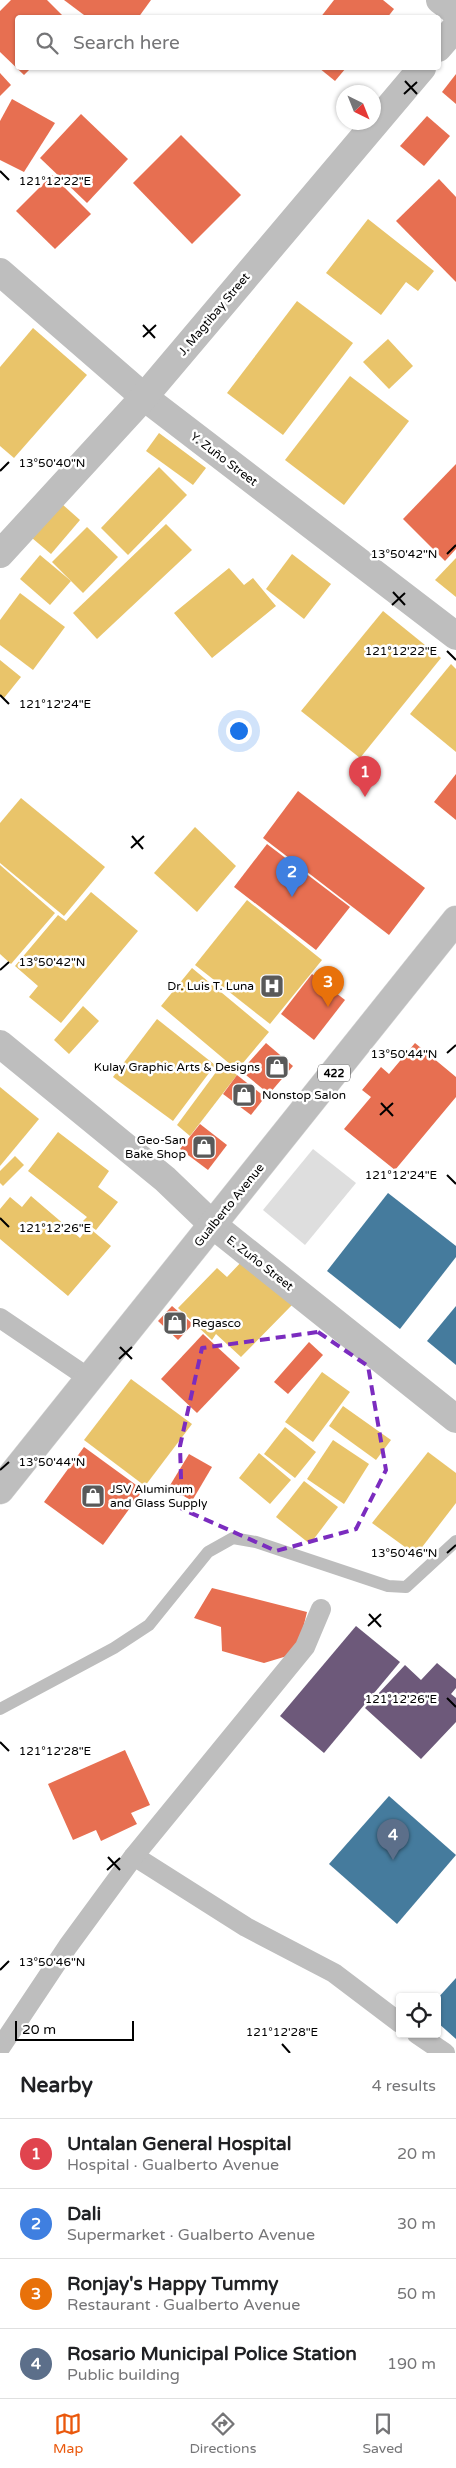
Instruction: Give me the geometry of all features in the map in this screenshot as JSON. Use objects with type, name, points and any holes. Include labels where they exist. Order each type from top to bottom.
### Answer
[{"type":"street","points":[[440,0],[456,12]]},
{"type":"street","points":[[441,44],[456,27]]},
{"type":"street","name":"J. Magtibay Street","points":[[0,554],[144,397],[420,70]]},
{"type":"street","name":"Y. Zuño Street","points":[[0,272],[144,397],[456,636]]},
{"type":"street","name":"Gualberto Avenue","points":[[0,1490],[456,920]]},
{"type":"street","name":"E. Zuño Street","points":[[0,1044],[165,1179],[213,1226],[456,1419]]},
{"type":"lane","points":[[0,1318],[90,1378]]},
{"type":"lane","points":[[0,2048],[68,1946],[134,1856],[305,1647],[321,1609]]},
{"type":"lane","points":[[134,1856],[246,1928],[334,1974],[396,2020]]},
{"type":"lane","points":[[423,2038],[445,2053]]},
{"type":"highlighted area","points":[[318,1332],[368,1366],[386,1470],[356,1529],[276,1551],[182,1509],[180,1446],[202,1348]]},
{"type":"building: Homes","points":[[368,219],[434,271],[418,291],[406,282],[381,315],[326,273]]},
{"type":"building: Homes","points":[[297,301],[353,343],[283,435],[227,393]]},
{"type":"building: Homes","points":[[33,328],[87,375],[14,458],[0,446],[0,367]]},
{"type":"building: Homes","points":[[388,339],[413,366],[389,389],[363,362]]},
{"type":"building: Homes","points":[[350,376],[409,421],[344,505],[285,460]]},
{"type":"building: Homes","points":[[159,433],[206,468],[193,485],[146,451]]},
{"type":"building: Homes","points":[[159,467],[187,495],[128,555],[101,528]]},
{"type":"building: Homes","points":[[62,504],[80,520],[51,554],[32,538]]},
{"type":"building: Homes","points":[[166,524],[192,550],[97,639],[73,613]]},
{"type":"building: Homes","points":[[87,527],[118,557],[83,593],[52,562]]},
{"type":"building: Homes","points":[[292,554],[331,584],[304,619],[266,589]]},
{"type":"building: Homes","points":[[40,555],[71,581],[50,605],[20,579]]},
{"type":"building: Homes","points":[[456,558],[456,597],[435,580]]},
{"type":"building: Homes","points":[[229,568],[244,585],[253,578],[276,606],[212,658],[174,613]]},
{"type":"building: Homes","points":[[20,593],[65,627],[33,670],[0,645],[0,620]]},
{"type":"building: Homes","points":[[383,611],[441,658],[360,758],[301,711]]},
{"type":"building: Homes","points":[[0,660],[21,677],[4,698],[0,695]]},
{"type":"building: Homes","points":[[451,664],[456,669],[456,752],[410,714]]},
{"type":"building: Homes","points":[[21,798],[105,867],[64,916],[0,863],[0,823]]},
{"type":"building: Homes","points":[[195,827],[236,866],[197,912],[154,873]]},
{"type":"building: Homes","points":[[0,865],[55,913],[11,964],[0,954]]},
{"type":"building: Homes","points":[[91,892],[138,931],[61,1023],[29,997],[38,986],[15,966],[58,915],[66,921]]},
{"type":"building: Homes","points":[[247,900],[322,960],[270,1024],[195,965]]},
{"type":"building: Homes","points":[[192,968],[269,1032],[237,1070],[161,1006]]},
{"type":"building: Homes","points":[[83,1006],[99,1021],[69,1054],[54,1040]]},
{"type":"building: Homes","points":[[157,1019],[215,1065],[173,1121],[113,1077]]},
{"type":"building: Homes","points":[[222,1064],[237,1075],[190,1136],[177,1125]]},
{"type":"building: Homes","points":[[0,1087],[39,1119],[0,1166]]},
{"type":"building: Homes","points":[[58,1132],[109,1171],[98,1187],[118,1202],[96,1230],[83,1221],[87,1217],[28,1171]]},
{"type":"building: Homes","points":[[15,1156],[24,1165],[3,1186],[0,1183],[0,1171]]},
{"type":"building: Homes","points":[[31,1196],[80,1238],[88,1227],[111,1246],[68,1296],[0,1239],[0,1209],[10,1197],[22,1207]]},
{"type":"building: Homes","points":[[244,1259],[292,1305],[241,1357],[216,1334],[212,1340],[178,1308],[217,1268],[227,1277]]},
{"type":"building: Homes","points":[[322,1372],[350,1392],[313,1442],[285,1422]]},
{"type":"building: Homes","points":[[131,1379],[192,1424],[145,1486],[84,1440]]},
{"type":"building: Homes","points":[[343,1406],[391,1440],[376,1460],[329,1426]]},
{"type":"building: Homes","points":[[285,1427],[316,1452],[295,1478],[264,1454]]},
{"type":"building: Homes","points":[[333,1440],[369,1464],[344,1504],[307,1479]]},
{"type":"building: Homes","points":[[428,1452],[456,1473],[456,1503],[416,1555],[372,1523]]},
{"type":"building: Homes","points":[[259,1453],[291,1480],[270,1504],[239,1478]]},
{"type":"building: Homes","points":[[304,1481],[338,1507],[310,1544],[276,1517]]},
{"type":"building: Shops","points":[[11,0],[47,0],[62,15],[15,15],[15,66],[0,52],[0,11]]},
{"type":"building: Shops","points":[[64,0],[151,0],[140,15],[84,15]]},
{"type":"building: Shops","points":[[334,0],[383,0],[394,9],[389,15],[322,15]]},
{"type":"building: Shops","points":[[19,70],[29,70],[24,75]]},
{"type":"building: Shops","points":[[321,70],[344,70],[335,81]]},
{"type":"building: Shops","points":[[0,73],[11,85],[0,96]]},
{"type":"building: Shops","points":[[456,74],[456,104],[442,92]]},
{"type":"building: Shops","points":[[12,99],[55,123],[24,172],[0,160],[0,121]]},
{"type":"building: Shops","points":[[81,114],[128,159],[87,203],[40,158]]},
{"type":"building: Shops","points":[[427,116],[450,136],[424,166],[400,146]]},
{"type":"building: Shops","points":[[181,135],[241,195],[192,244],[133,183]]},
{"type":"building: Shops","points":[[52,175],[91,214],[55,249],[16,211]]},
{"type":"building: Shops","points":[[439,179],[456,197],[456,282],[396,221]]},
{"type":"building: Shops","points":[[456,464],[456,549],[445,561],[403,519]]},
{"type":"building: Shops","points":[[456,774],[456,820],[434,802]]},
{"type":"building: Shops","points":[[298,791],[425,888],[389,935],[263,838]]},
{"type":"building: Shops","points":[[267,844],[350,907],[316,950],[234,887]]},
{"type":"building: Shops","points":[[312,974],[345,1000],[314,1040],[281,1014]]},
{"type":"building: Shops","points":[[266,1043],[293,1066],[269,1094],[241,1071]]},
{"type":"building: Shops","points":[[415,1043],[456,1077],[456,1097],[395,1170],[344,1129],[371,1097],[362,1090],[381,1067],[389,1074]]},
{"type":"building: Shops","name":"Nonstop Salon","points":[[237,1075],[265,1097],[251,1115],[223,1094]]},
{"type":"building: Shops","name":"Geo-San Bake Shop","points":[[200,1124],[227,1145],[208,1170],[180,1149]]},
{"type":"building: Shops","name":"Regasco","points":[[172,1306],[193,1324],[178,1340],[158,1321]]},
{"type":"building: Shops","points":[[203,1334],[240,1368],[197,1413],[161,1379]]},
{"type":"building: Shops","points":[[309,1342],[323,1355],[288,1394],[274,1382]]},
{"type":"building: Shops","name":"JSV Aluminum and Glass Supply","points":[[84,1447],[143,1490],[103,1545],[44,1502]]},
{"type":"building: Shops","points":[[189,1454],[212,1467],[192,1501],[169,1487]]},
{"type":"building: Shops","points":[[212,1588],[307,1612],[297,1653],[264,1663],[222,1651],[221,1627],[194,1618]]},
{"type":"building: Shops","points":[[125,1750],[150,1805],[131,1813],[137,1824],[101,1841],[96,1830],[73,1840],[48,1784]]},
{"type":"building: Offices","points":[[356,1626],[400,1662],[324,1753],[280,1716]]},
{"type":"building: Offices","points":[[437,1663],[456,1679],[456,1688],[451,1694],[456,1698],[456,1722],[421,1759],[365,1708],[405,1665],[421,1680]]},
{"type":"building: Public","points":[[388,1193],[456,1246],[456,1257],[400,1329],[327,1271]]},
{"type":"building: Public","points":[[456,1306],[456,1365],[427,1341]]},
{"type":"building: Public","points":[[389,1796],[456,1855],[397,1924],[329,1864]]},
{"type":"building: Public","points":[[456,1978],[456,2039],[441,2026],[441,1995]]},
{"type":"building: Other","points":[[313,1149],[356,1183],[305,1245],[263,1210]]},
{"type":"waterway","points":[[0,1709],[114,1648],[149,1625],[208,1552],[233,1538],[256,1542],[388,1586],[406,1587],[456,1541]]},
{"type":"place","name":"Untalan General Hospital","points":[[365,797]]},
{"type":"place","name":"Dali","points":[[292,897]]},
{"type":"place","name":"Dr. Luis T. Luna","points":[[272,986]]},
{"type":"place","name":"Ronjay's Happy Tummy","points":[[328,1007]]},
{"type":"place","name":"Kulay Graphic Arts & Designs","points":[[277,1067]]},
{"type":"place","name":"Nonstop Salon","points":[[244,1095]]},
{"type":"place","name":"Geo-San Bake Shop","points":[[204,1147]]},
{"type":"place","name":"Regasco","points":[[175,1323]]},
{"type":"place","name":"JSV Aluminum and Glass Supply","points":[[93,1496]]},
{"type":"place","name":"Rosario Municipal Police Station","points":[[393,1860]]}]
